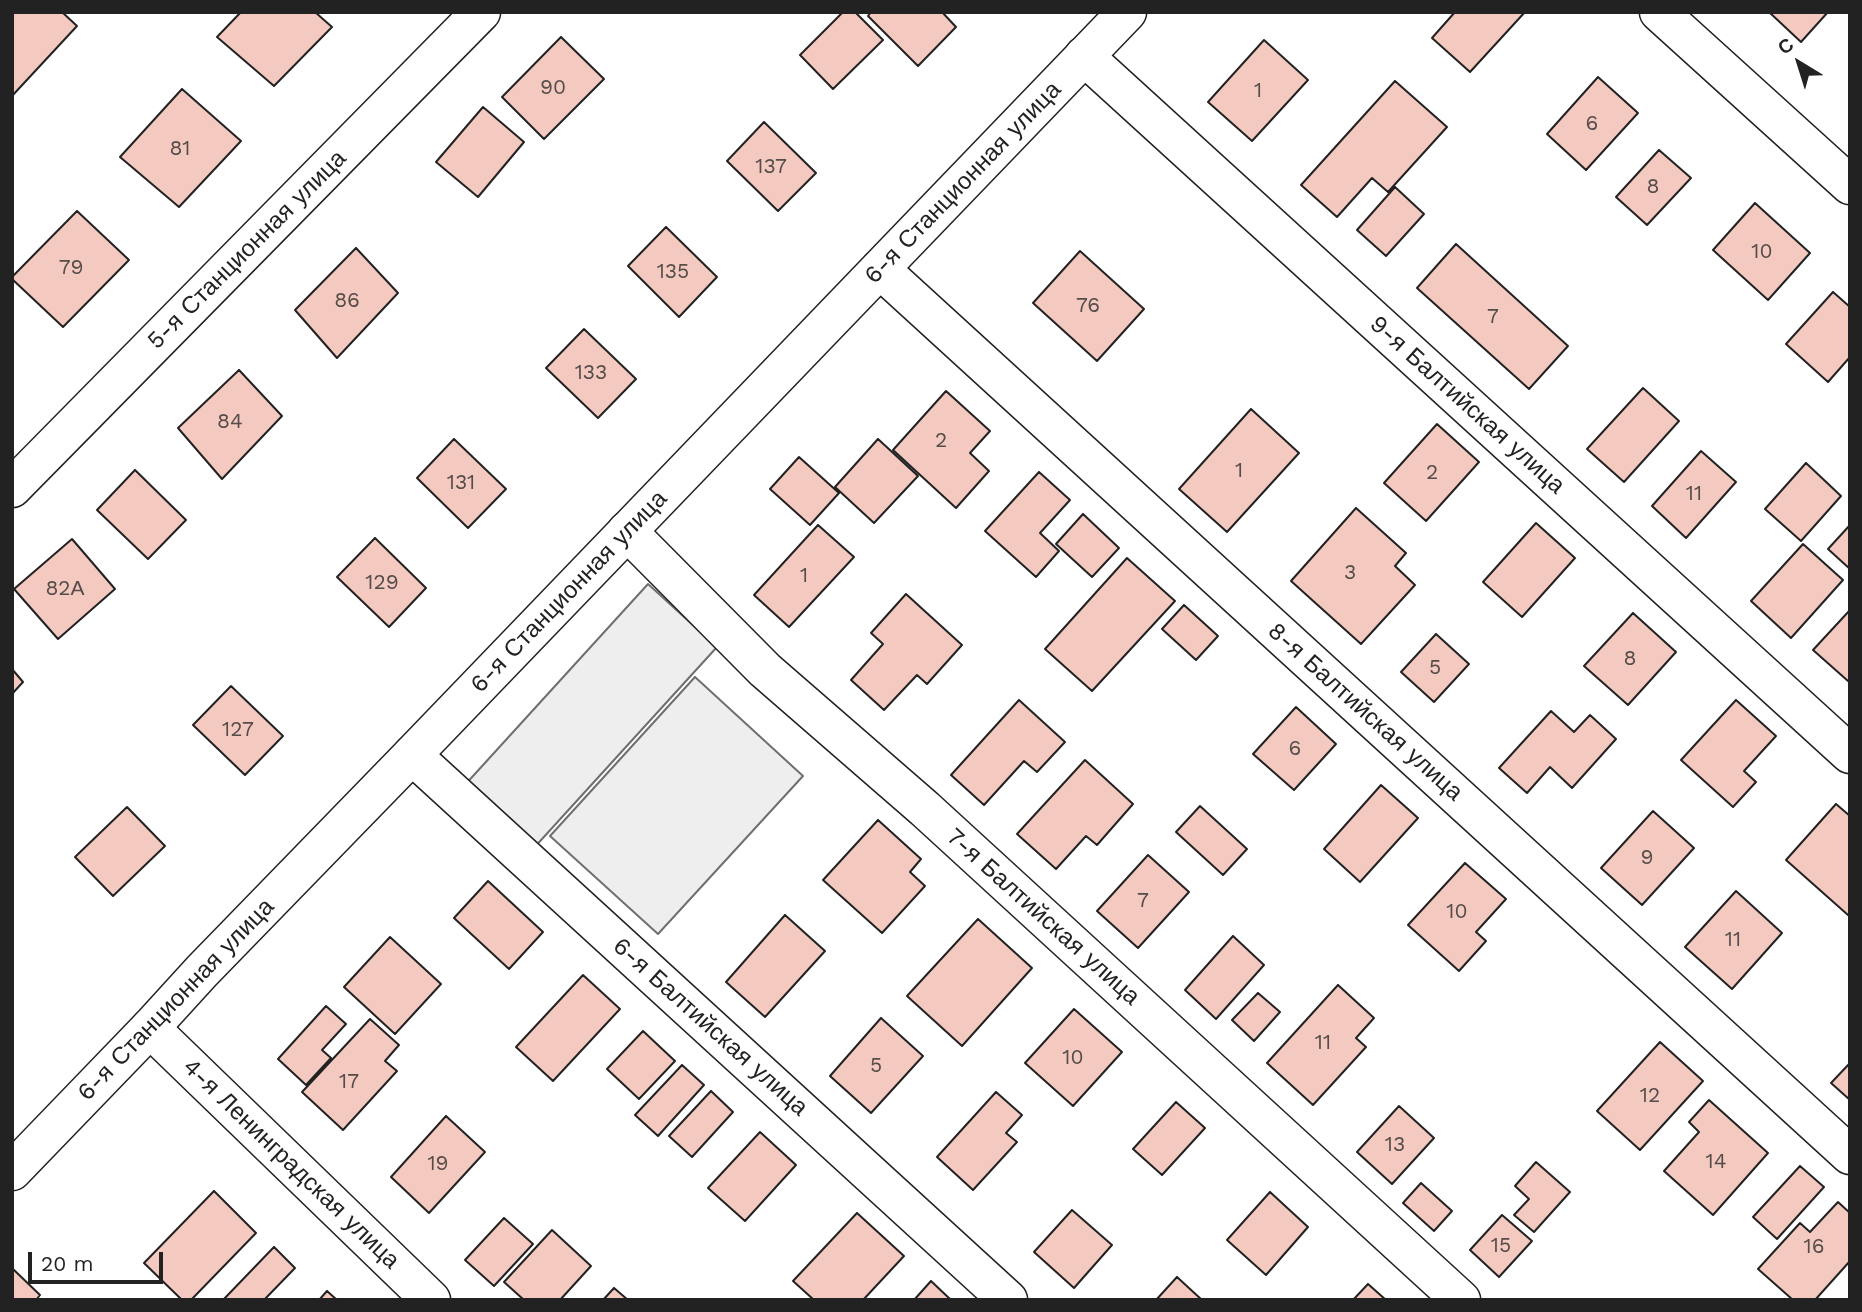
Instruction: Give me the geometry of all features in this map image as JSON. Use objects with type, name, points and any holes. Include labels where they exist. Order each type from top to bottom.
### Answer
[{"type":"street","name":"5-я Станционная улица","points":[[12,488],[481,12]]},
{"type":"street","name":"6-я Станционная улица","points":[[12,1171],[1126,12]]},
{"type":"street","points":[[1659,12],[1850,185]]},
{"type":"street","name":"9-я Балтийская улица","points":[[1084,56],[1850,754]]},
{"type":"street","name":"8-я Балтийская улица","points":[[880,269],[1850,1155]]},
{"type":"street","name":"7-я Балтийская улица","points":[[628,531],[765,670],[925,809],[1461,1300]]},
{"type":"street","name":"6-я Балтийская улица","points":[[412,755],[1008,1300]]},
{"type":"street","name":"4-я Ленинградская улица","points":[[150,1028],[432,1300]]},
{"type":"shaded area","points":[[648,584],[717,647],[532,850],[463,787]]},
{"type":"shaded area","points":[[695,677],[803,776],[658,934],[550,836]]},
{"type":"building","points":[[12,12],[62,12],[77,26],[12,96]]},
{"type":"building","points":[[241,12],[315,12],[332,27],[274,86],[217,37]]},
{"type":"building","points":[[843,12],[855,12],[883,40],[833,89],[800,55]]},
{"type":"building","points":[[871,12],[942,12],[956,27],[918,66],[868,16]]},
{"type":"building","points":[[1455,12],[1525,12],[1470,72],[1432,38]]},
{"type":"building","points":[[1769,12],[1828,12],[1801,42]]},
{"type":"building","points":[[561,37],[604,79],[544,139],[502,97]]},
{"type":"building","points":[[1264,40],[1308,80],[1252,141],[1208,102]]},
{"type":"building","points":[[1598,77],[1638,113],[1586,170],[1547,134]]},
{"type":"building","points":[[1395,81],[1447,127],[1388,192],[1372,178],[1337,217],[1301,185]]},
{"type":"building","points":[[182,89],[241,141],[179,207],[120,157]]},
{"type":"building","points":[[483,107],[524,142],[478,197],[436,162]]},
{"type":"building","points":[[764,122],[816,173],[778,211],[727,161]]},
{"type":"building","points":[[1659,150],[1691,178],[1647,225],[1616,197]]},
{"type":"building","points":[[1395,187],[1424,214],[1386,256],[1357,230]]},
{"type":"building","points":[[1755,203],[1810,253],[1768,300],[1713,250]]},
{"type":"building","points":[[77,211],[129,260],[63,327],[12,277]]},
{"type":"building","points":[[666,227],[717,277],[679,317],[628,266]]},
{"type":"building","points":[[1456,244],[1568,346],[1529,389],[1417,288]]},
{"type":"building","points":[[356,248],[398,293],[337,358],[295,310]]},
{"type":"building","points":[[1080,251],[1144,309],[1097,361],[1033,303]]},
{"type":"building","points":[[1833,292],[1850,307],[1850,357],[1828,382],[1786,344]]},
{"type":"building","points":[[584,329],[636,379],[598,418],[546,368]]},
{"type":"building","points":[[239,370],[282,416],[222,479],[178,428]]},
{"type":"building","points":[[1643,388],[1679,421],[1624,482],[1587,449]]},
{"type":"building","points":[[946,391],[990,431],[970,453],[989,471],[956,508],[893,450]]},
{"type":"building","points":[[1251,409],[1299,453],[1227,532],[1179,489]]},
{"type":"building","points":[[1437,424],[1479,462],[1426,521],[1384,483]]},
{"type":"building","points":[[454,439],[506,489],[468,528],[417,478]]},
{"type":"building","points":[[878,439],[918,476],[874,523],[835,487]]},
{"type":"building","points":[[1701,451],[1736,482],[1686,538],[1652,506]]},
{"type":"building","points":[[799,457],[839,493],[810,525],[770,489]]},
{"type":"building","points":[[1806,463],[1841,496],[1801,541],[1765,509]]},
{"type":"building","points":[[135,470],[186,520],[148,559],[97,510]]},
{"type":"building","points":[[1039,472],[1070,500],[1040,533],[1059,551],[1036,577],[985,531]]},
{"type":"building","points":[[1356,508],[1406,553],[1395,566],[1415,585],[1361,644],[1291,581]]},
{"type":"building","points":[[1083,514],[1119,548],[1092,577],[1056,544]]},
{"type":"building","points":[[1536,523],[1575,558],[1522,617],[1483,582]]},
{"type":"building","points":[[818,525],[854,557],[789,627],[754,595]]},
{"type":"building","points":[[1850,525],[1850,569],[1828,549]]},
{"type":"building","points":[[375,538],[426,588],[389,627],[337,577]]},
{"type":"building","points":[[72,539],[115,589],[58,639],[14,589]]},
{"type":"building","points":[[1803,544],[1843,580],[1791,638],[1751,601]]},
{"type":"building","points":[[1127,558],[1175,601],[1092,691],[1045,649]]},
{"type":"building","points":[[906,594],[962,645],[927,684],[917,675],[884,710],[851,680],[883,644],[871,633]]},
{"type":"building","points":[[1184,605],[1218,636],[1196,660],[1162,629]]},
{"type":"building","points":[[1850,610],[1850,679],[1848,681],[1813,650]]},
{"type":"building","points":[[1633,613],[1676,652],[1628,705],[1584,666]]},
{"type":"building","points":[[1436,634],[1469,664],[1434,702],[1401,672]]},
{"type":"building","points":[[12,669],[23,682],[12,694]]},
{"type":"building","points":[[231,686],[283,736],[245,775],[193,725]]},
{"type":"building","points":[[1019,700],[1065,742],[1037,772],[1024,761],[984,805],[951,775]]},
{"type":"building","points":[[1736,700],[1776,736],[1744,771],[1756,782],[1733,807],[1681,760]]},
{"type":"building","points":[[1296,707],[1336,744],[1294,790],[1253,754]]},
{"type":"building","points":[[1551,711],[1574,732],[1590,715],[1616,739],[1572,788],[1550,767],[1527,793],[1499,768]]},
{"type":"building","points":[[1085,760],[1133,804],[1097,845],[1086,836],[1056,869],[1017,834]]},
{"type":"building","points":[[1381,785],[1418,818],[1360,882],[1324,849]]},
{"type":"building","points":[[1836,804],[1850,816],[1848,915],[1786,860]]},
{"type":"building","points":[[1200,806],[1247,849],[1223,875],[1176,832]]},
{"type":"building","points":[[127,807],[165,846],[113,896],[75,857]]},
{"type":"building","points":[[1653,811],[1694,848],[1642,905],[1601,868]]},
{"type":"building","points":[[878,820],[921,859],[910,872],[925,886],[882,933],[823,880]]},
{"type":"building","points":[[1148,855],[1189,892],[1138,948],[1097,911]]},
{"type":"building","points":[[1465,863],[1506,899],[1476,932],[1486,941],[1459,971],[1408,925]]},
{"type":"building","points":[[488,881],[543,932],[509,969],[454,918]]},
{"type":"building","points":[[1736,891],[1782,933],[1732,989],[1685,947]]},
{"type":"building","points":[[785,915],[825,951],[765,1017],[726,982]]},
{"type":"building","points":[[978,919],[1032,968],[962,1046],[907,996]]},
{"type":"building","points":[[1233,936],[1264,965],[1216,1019],[1185,990]]},
{"type":"building","points":[[390,937],[441,984],[395,1034],[344,987]]},
{"type":"building","points":[[583,975],[620,1009],[553,1081],[516,1047]]},
{"type":"building","points":[[1338,985],[1374,1018],[1356,1038],[1366,1047],[1313,1105],[1267,1063]]},
{"type":"building","points":[[1258,993],[1280,1012],[1254,1041],[1232,1020]]},
{"type":"building","points":[[326,1006],[346,1024],[322,1050],[331,1058],[306,1085],[278,1059]]},
{"type":"building","points":[[1074,1009],[1122,1052],[1073,1106],[1025,1063]]},
{"type":"building","points":[[881,1018],[923,1056],[871,1113],[830,1076]]},
{"type":"building","points":[[370,1019],[399,1045],[385,1061],[397,1071],[343,1130],[302,1092]]},
{"type":"building","points":[[643,1031],[675,1061],[639,1099],[607,1069]]},
{"type":"building","points":[[1660,1042],[1703,1081],[1640,1150],[1597,1111]]},
{"type":"building","points":[[1850,1063],[1850,1100],[1831,1083]]},
{"type":"building","points":[[682,1065],[704,1085],[658,1136],[635,1115]]},
{"type":"building","points":[[711,1091],[733,1112],[692,1157],[669,1136]]},
{"type":"building","points":[[996,1092],[1022,1115],[1006,1133],[1017,1142],[973,1190],[937,1157]]},
{"type":"building","points":[[1709,1100],[1768,1153],[1713,1215],[1664,1171],[1699,1132],[1689,1122]]},
{"type":"building","points":[[1176,1102],[1205,1128],[1162,1175],[1133,1149]]},
{"type":"building","points":[[1399,1106],[1434,1138],[1392,1184],[1357,1152]]},
{"type":"building","points":[[446,1116],[485,1152],[429,1213],[391,1177]]},
{"type":"building","points":[[760,1132],[796,1165],[745,1221],[708,1188]]},
{"type":"building","points":[[1536,1162],[1570,1192],[1534,1232],[1514,1215],[1529,1199],[1515,1186]]},
{"type":"building","points":[[1800,1166],[1824,1187],[1777,1239],[1753,1217]]},
{"type":"building","points":[[1421,1183],[1452,1211],[1434,1231],[1403,1203]]},
{"type":"building","points":[[214,1191],[256,1233],[191,1300],[182,1300],[144,1263]]},
{"type":"building","points":[[1270,1192],[1308,1227],[1266,1275],[1227,1240]]},
{"type":"building","points":[[1838,1202],[1850,1213],[1850,1261],[1815,1300],[1793,1300],[1758,1269],[1800,1223],[1810,1232]]},
{"type":"building","points":[[1072,1210],[1112,1245],[1074,1288],[1034,1252]]},
{"type":"building","points":[[857,1213],[904,1256],[863,1300],[814,1300],[793,1281]]},
{"type":"building","points":[[1502,1215],[1532,1241],[1499,1277],[1470,1250]]},
{"type":"building","points":[[504,1218],[533,1244],[494,1286],[465,1260]]},
{"type":"building","points":[[552,1230],[591,1266],[560,1300],[524,1300],[504,1282]]},
{"type":"building","points":[[274,1247],[295,1268],[264,1300],[223,1300]]},
{"type":"building","points":[[14,1270],[40,1295],[36,1300],[12,1300]]},
{"type":"building","points":[[1177,1277],[1202,1300],[1156,1300]]},
{"type":"building","points":[[931,1281],[951,1300],[914,1300]]},
{"type":"building","points":[[1368,1284],[1386,1300],[1353,1300]]},
{"type":"building","points":[[614,1288],[628,1300],[603,1300]]},
{"type":"building","points":[[327,1291],[337,1300],[319,1300]]}]
